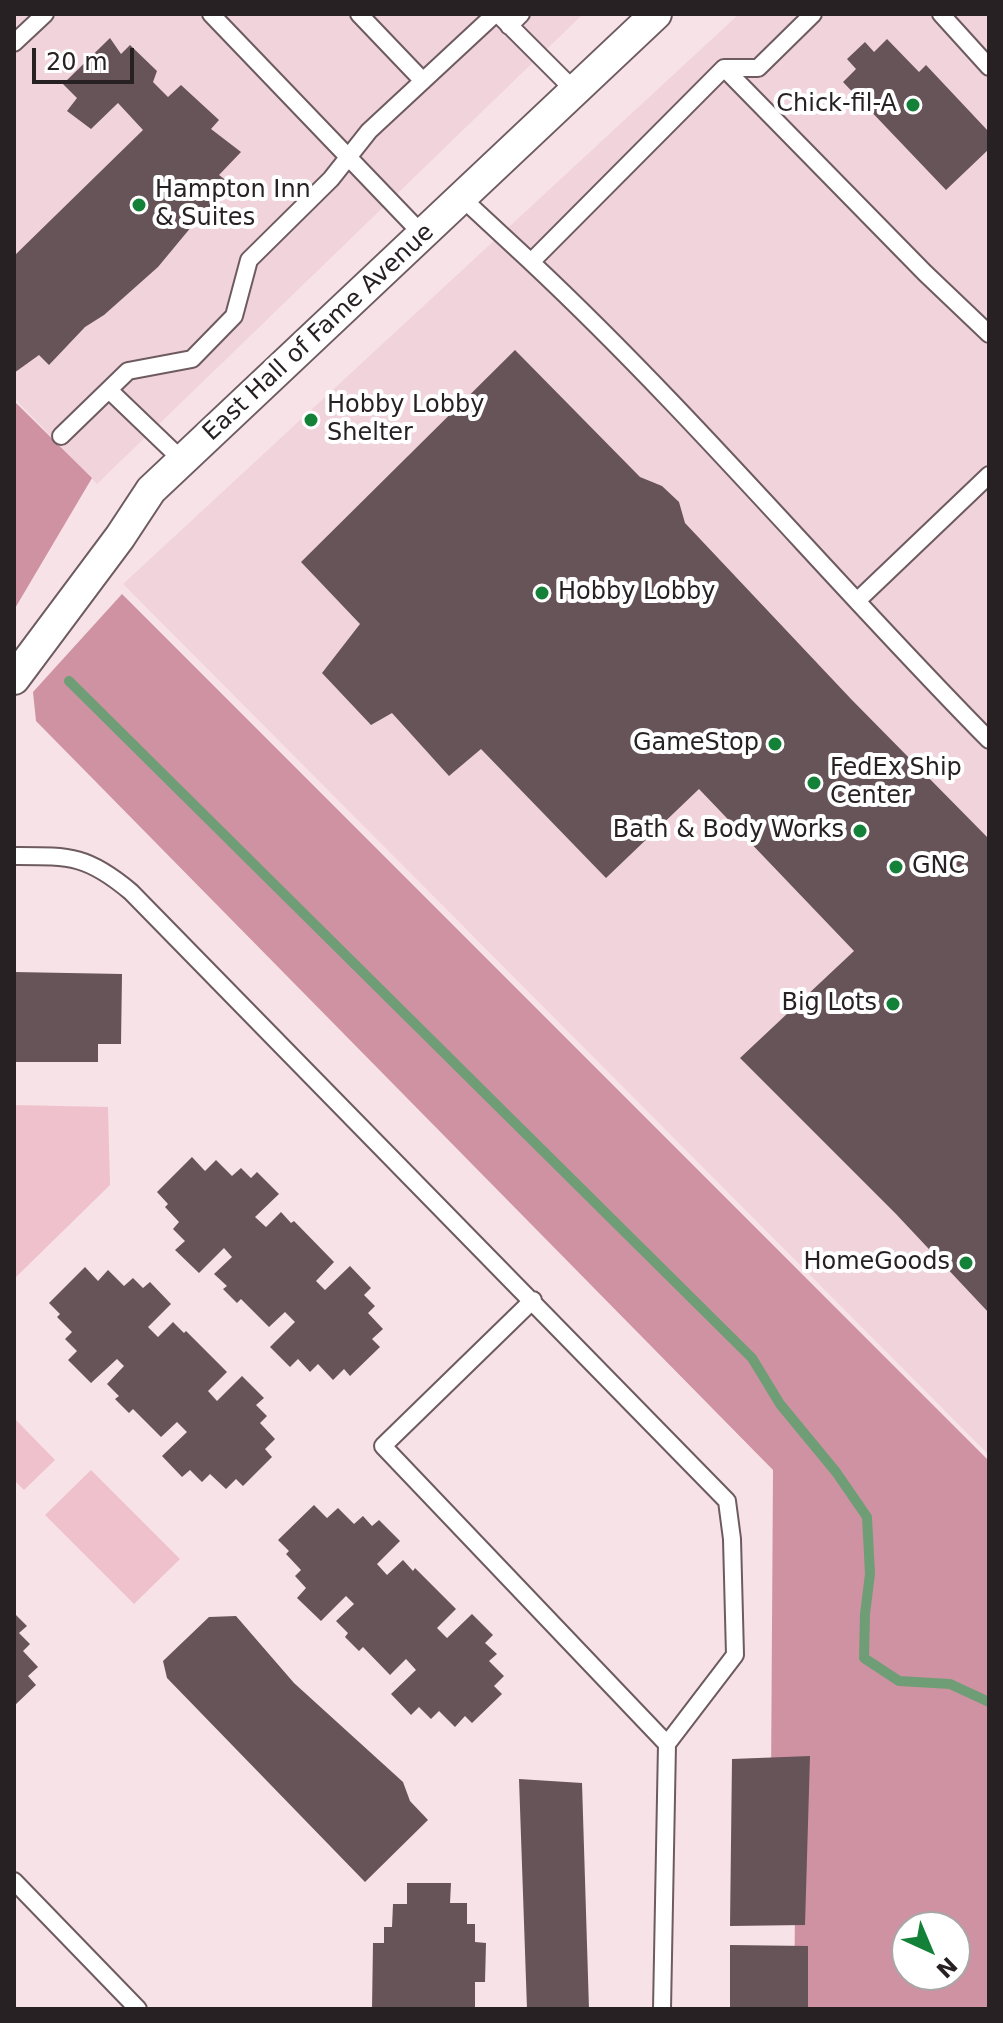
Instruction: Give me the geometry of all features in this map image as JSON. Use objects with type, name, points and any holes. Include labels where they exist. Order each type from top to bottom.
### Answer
[{"type":"street","name":"East Hall of Fame Avenue","points":[[14,679],[120,537],[151,490],[656,14]]},
{"type":"lane","points":[[14,43],[45,14]]},
{"type":"lane","points":[[211,14],[423,235]]},
{"type":"lane","points":[[359,14],[423,81]]},
{"type":"lane","points":[[531,262],[724,68],[758,68],[813,14]]},
{"type":"lane","points":[[941,14],[989,67]]},
{"type":"lane","points":[[61,436],[128,371],[192,359],[234,316],[249,260],[331,179],[369,131],[423,81],[506,17],[575,91]]},
{"type":"lane","points":[[724,68],[925,273],[989,333]]},
{"type":"lane","points":[[462,198],[660,389],[858,600],[918,669],[989,740]]},
{"type":"lane","points":[[109,390],[183,461]]},
{"type":"lane","points":[[858,600],[989,475]]},
{"type":"lane","points":[[14,856],[65,856],[104,870],[131,892],[727,1501],[732,1539],[735,1655],[667,1744],[662,2009]]},
{"type":"lane","points":[[533,1300],[383,1446],[667,1744]]},
{"type":"lane","points":[[14,1881],[138,2009]]},
{"type":"shaded area","points":[[14,14],[583,14],[97,484],[14,398]]},
{"type":"shaded area","points":[[739,14],[989,14],[989,1455],[123,584]]},
{"type":"shaded area","points":[[14,401],[92,478],[14,610]]},
{"type":"shaded area","points":[[122,594],[989,1461],[989,2009],[794,2009],[796,1811],[771,1782],[773,1470],[36,721],[33,692]]},
{"type":"shaded area","points":[[14,1105],[108,1107],[110,1185],[14,1279]]},
{"type":"shaded area","points":[[14,1418],[55,1460],[24,1490],[14,1480]]},
{"type":"shaded area","points":[[91,1470],[180,1559],[134,1604],[45,1515]]},
{"type":"building","name":"Hampton Inn & Suites","points":[[110,38],[121,54],[130,45],[157,71],[153,82],[168,97],[181,85],[219,120],[211,129],[241,152],[219,175],[232,185],[158,267],[104,315],[85,327],[49,365],[39,355],[14,373],[14,256],[143,130],[118,103],[91,129],[67,111],[77,98],[63,84]]},
{"type":"building","name":"Chick-fil-A","points":[[887,39],[919,72],[926,65],[989,132],[989,149],[946,190],[843,82],[856,69],[847,59],[865,42],[874,52]]},
{"type":"building","points":[[515,350],[640,477],[662,486],[679,502],[685,523],[989,839],[989,1313],[896,1214],[740,1058],[854,951],[699,789],[606,878],[481,749],[449,776],[392,713],[371,725],[322,673],[360,624],[301,562]]},
{"type":"building","points":[[14,972],[122,974],[121,1044],[98,1044],[98,1062],[14,1062]]},
{"type":"building","points":[[192,1157],[205,1171],[216,1160],[232,1176],[241,1168],[251,1178],[257,1172],[279,1194],[255,1217],[266,1227],[281,1212],[334,1262],[316,1281],[325,1290],[350,1266],[371,1288],[364,1295],[375,1306],[368,1313],[383,1329],[372,1339],[380,1347],[350,1376],[344,1369],[333,1380],[318,1364],[310,1372],[298,1359],[290,1367],[270,1347],[295,1322],[285,1312],[269,1327],[241,1299],[237,1303],[223,1289],[227,1286],[214,1274],[232,1257],[224,1248],[199,1273],[175,1250],[185,1241],[173,1229],[179,1222],[165,1207],[168,1204],[157,1192]]},
{"type":"building","points":[[85,1267],[98,1281],[108,1270],[124,1286],[133,1278],[143,1288],[150,1282],[171,1304],[148,1327],[158,1337],[173,1322],[227,1372],[208,1391],[217,1401],[242,1376],[264,1398],[256,1405],[267,1416],[260,1423],[275,1439],[265,1449],[272,1457],[243,1486],[236,1479],[226,1489],[210,1474],[202,1482],[190,1470],[182,1477],[162,1456],[187,1432],[177,1422],[161,1437],[133,1409],[129,1413],[115,1399],[119,1396],[107,1384],[124,1366],[117,1359],[91,1383],[68,1360],[77,1351],[65,1339],[72,1332],[57,1317],[60,1314],[49,1303]]},
{"type":"building","points":[[314,1505],[327,1518],[338,1508],[354,1524],[363,1516],[372,1526],[379,1520],[400,1541],[377,1564],[387,1575],[403,1560],[456,1609],[437,1628],[447,1638],[472,1614],[493,1635],[485,1643],[497,1654],[489,1661],[504,1676],[494,1686],[502,1694],[472,1723],[465,1716],[455,1727],[439,1711],[431,1719],[419,1707],[411,1715],[391,1694],[416,1670],[406,1659],[390,1675],[363,1647],[359,1651],[345,1637],[348,1633],[336,1621],[354,1604],[346,1596],[321,1621],[297,1598],[306,1588],[295,1576],[301,1570],[278,1540]]},
{"type":"building","points":[[14,1613],[27,1626],[19,1633],[30,1644],[23,1651],[38,1667],[28,1676],[36,1685],[14,1706]]},
{"type":"building","points":[[236,1616],[294,1683],[403,1782],[410,1801],[428,1820],[365,1882],[167,1678],[163,1661],[209,1617]]},
{"type":"building","points":[[810,1756],[805,1925],[730,1926],[732,1759]]},
{"type":"building","points":[[519,1779],[582,1783],[589,2009],[527,2009]]},
{"type":"building","points":[[407,1883],[451,1883],[450,1903],[467,1903],[467,1924],[475,1924],[475,1942],[486,1943],[485,1982],[475,1982],[475,2009],[372,2009],[373,1943],[384,1943],[384,1927],[392,1927],[393,1904],[407,1904]]},
{"type":"building","points":[[730,1945],[808,1946],[808,2009],[730,2009]]},
{"type":"waterway","points":[[69,681],[752,1358],[780,1404],[836,1472],[867,1517],[870,1574],[864,1658],[899,1681],[950,1684],[989,1702]]},
{"type":"place","name":"Chick-fil-A","points":[[913,105]]},
{"type":"place","name":"Hampton Inn & Suites","points":[[139,205]]},
{"type":"place","name":"Hobby Lobby Shelter","points":[[311,420]]},
{"type":"place","name":"Hobby Lobby","points":[[542,593]]},
{"type":"place","name":"GameStop","points":[[775,744]]},
{"type":"place","name":"FedEx Ship Center","points":[[814,783]]},
{"type":"place","name":"Bath & Body Works","points":[[860,831]]},
{"type":"place","name":"GNC","points":[[896,867]]},
{"type":"place","name":"Big Lots","points":[[893,1004]]},
{"type":"place","name":"HomeGoods","points":[[966,1263]]}]
